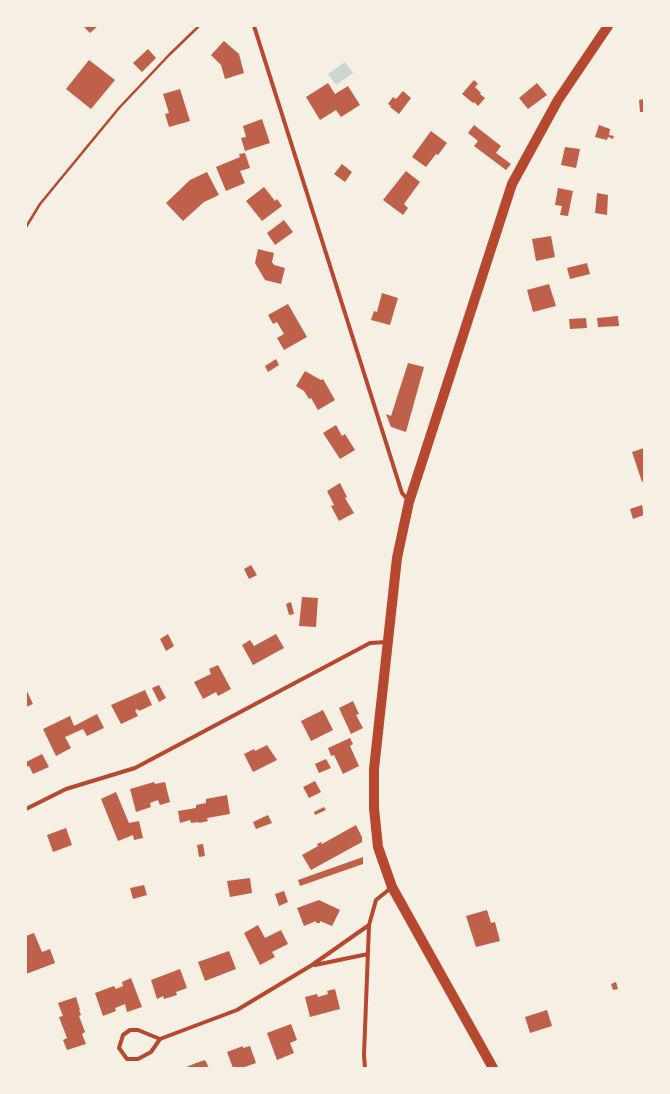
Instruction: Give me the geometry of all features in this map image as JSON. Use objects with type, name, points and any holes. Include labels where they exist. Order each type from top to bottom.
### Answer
[{"type":"main road","points":[[492,1068],[392,887],[378,847],[374,808],[374,769],[387,642],[397,558],[409,502],[512,184],[558,100],[608,26]]},
{"type":"street","points":[[254,26],[402,493],[409,502]]},
{"type":"street","points":[[26,810],[66,789],[135,768],[370,643],[387,642]]},
{"type":"street","points":[[366,1068],[364,1056],[369,925],[376,900],[392,887]]},
{"type":"street","points":[[160,1039],[138,1030],[130,1030],[123,1035],[119,1048],[127,1059],[138,1059],[151,1052],[160,1039],[237,1010],[312,965],[369,925]]},
{"type":"street","points":[[312,965],[368,954]]},
{"type":"path","points":[[26,227],[40,204],[119,108],[169,55],[199,26]]},
{"type":"shaded area","points":[[345,62],[353,73],[336,85],[328,74]]},
{"type":"building","points":[[83,26],[98,26],[90,33]]},
{"type":"building","points":[[224,41],[239,54],[244,73],[225,79],[221,65],[211,55]]},
{"type":"building","points":[[148,49],[156,58],[142,72],[133,63]]},
{"type":"building","points":[[89,60],[115,80],[91,109],[66,89]]},
{"type":"building","points":[[474,80],[478,84],[475,87],[485,98],[478,106],[462,94]]},
{"type":"building","points":[[328,83],[335,94],[348,86],[360,105],[341,117],[336,110],[320,120],[306,97]]},
{"type":"building","points":[[537,83],[547,95],[528,109],[519,98]]},
{"type":"building","points":[[180,89],[190,121],[169,127],[165,114],[169,113],[163,94]]},
{"type":"building","points":[[403,91],[411,98],[399,114],[388,104],[393,97],[396,99]]},
{"type":"building","points":[[644,99],[644,112],[640,112],[639,100]]},
{"type":"building","points":[[262,119],[270,143],[245,151],[241,138],[246,137],[243,126]]},
{"type":"building","points":[[474,125],[501,146],[496,153],[511,164],[506,170],[474,146],[478,141],[468,133]]},
{"type":"building","points":[[599,125],[610,129],[609,135],[614,136],[613,139],[608,137],[607,140],[595,137]]},
{"type":"building","points":[[431,131],[447,143],[426,167],[412,157]]},
{"type":"building","points":[[565,147],[580,149],[576,168],[561,165]]},
{"type":"building","points":[[245,153],[250,168],[240,171],[245,183],[226,191],[216,167],[240,157],[239,154]]},
{"type":"building","points":[[342,164],[352,172],[345,182],[334,174]]},
{"type":"building","points":[[406,171],[420,182],[404,204],[408,208],[403,215],[383,200]]},
{"type":"building","points":[[207,172],[219,195],[204,202],[183,221],[166,203],[190,180]]},
{"type":"building","points":[[264,187],[275,201],[277,199],[282,206],[262,221],[246,201]]},
{"type":"building","points":[[558,188],[573,191],[568,216],[560,215],[562,206],[555,205]]},
{"type":"building","points":[[597,193],[608,195],[607,215],[595,213]]},
{"type":"building","points":[[284,220],[293,232],[275,245],[267,233]]},
{"type":"building","points":[[551,236],[555,257],[536,261],[532,239]]},
{"type":"building","points":[[258,249],[274,253],[272,262],[274,265],[285,268],[281,284],[265,280],[255,263]]},
{"type":"building","points":[[587,263],[590,274],[570,279],[567,268]]},
{"type":"building","points":[[549,284],[556,306],[533,312],[527,290]]},
{"type":"building","points":[[382,293],[398,298],[390,325],[371,320],[374,311],[377,312]]},
{"type":"building","points":[[288,304],[307,337],[284,350],[277,338],[284,334],[277,322],[273,324],[268,315]]},
{"type":"building","points":[[618,316],[619,326],[598,327],[597,318]]},
{"type":"building","points":[[586,318],[587,328],[570,329],[569,319]]},
{"type":"building","points":[[276,359],[279,365],[268,372],[265,366]]},
{"type":"building","points":[[408,363],[424,367],[406,432],[391,427],[386,414],[391,416]]},
{"type":"building","points":[[305,371],[321,380],[323,379],[335,400],[318,410],[311,398],[309,399],[304,391],[296,386]]},
{"type":"building","points":[[336,425],[342,436],[345,434],[355,450],[340,459],[323,433]]},
{"type":"building","points":[[644,448],[644,481],[642,482],[632,452]]},
{"type":"building","points":[[340,483],[347,497],[345,498],[354,513],[339,521],[331,506],[334,505],[327,491]]},
{"type":"building","points":[[642,505],[644,515],[633,519],[630,509]]},
{"type":"building","points":[[251,565],[257,575],[249,579],[244,569]]},
{"type":"building","points":[[302,597],[318,598],[316,627],[299,626]]},
{"type":"building","points":[[291,602],[294,614],[289,615],[286,604]]},
{"type":"building","points":[[168,634],[174,646],[166,651],[160,639]]},
{"type":"building","points":[[276,634],[284,648],[253,665],[242,645],[250,640],[254,646]]},
{"type":"building","points":[[218,665],[231,689],[218,696],[216,692],[203,699],[194,682],[211,674],[209,669]]},
{"type":"building","points":[[159,685],[166,698],[159,702],[152,688]]},
{"type":"building","points":[[26,689],[33,704],[26,707]]},
{"type":"building","points":[[145,690],[152,705],[139,711],[138,709],[135,710],[138,716],[121,724],[111,705]]},
{"type":"building","points":[[353,701],[359,714],[356,715],[363,728],[351,734],[339,708]]},
{"type":"building","points":[[323,710],[333,730],[311,741],[301,721]]},
{"type":"building","points":[[97,714],[104,728],[87,736],[83,729],[65,737],[71,748],[56,756],[43,729],[70,716],[74,726]]},
{"type":"building","points":[[350,738],[353,744],[350,746],[359,766],[343,774],[334,755],[331,756],[328,748]]},
{"type":"building","points":[[267,745],[277,760],[253,772],[244,754],[254,749],[255,751]]},
{"type":"building","points":[[42,754],[49,767],[33,774],[29,766],[26,767],[26,762]]},
{"type":"building","points":[[326,759],[331,768],[319,773],[315,764]]},
{"type":"building","points":[[315,781],[321,792],[309,798],[303,787]]},
{"type":"building","points":[[154,782],[155,784],[165,782],[170,802],[160,805],[158,800],[150,803],[151,807],[136,812],[130,789]]},
{"type":"building","points":[[116,792],[129,823],[139,821],[143,838],[134,840],[133,835],[118,841],[101,799]]},
{"type":"building","points":[[227,795],[230,814],[207,818],[208,821],[199,823],[191,823],[190,820],[180,823],[178,811],[196,808],[196,805],[206,803],[206,799]]},
{"type":"building","points":[[324,807],[326,810],[315,815],[314,812]]},
{"type":"building","points":[[268,815],[272,823],[256,829],[253,822]]},
{"type":"building","points":[[356,825],[362,837],[362,842],[311,870],[302,855],[318,846],[317,844],[321,842],[322,844]]},
{"type":"building","points":[[66,828],[72,845],[53,852],[47,835]]},
{"type":"building","points":[[203,844],[205,856],[199,857],[197,845]]},
{"type":"building","points":[[363,857],[363,864],[300,886],[298,880]]},
{"type":"building","points":[[250,878],[252,893],[230,897],[227,881]]},
{"type":"building","points":[[144,885],[147,895],[133,899],[130,888]]},
{"type":"building","points":[[284,891],[288,902],[279,906],[275,894]]},
{"type":"building","points":[[319,900],[340,910],[332,926],[320,921],[320,923],[316,923],[316,921],[304,926],[297,908]]},
{"type":"building","points":[[487,910],[491,923],[495,922],[500,941],[476,947],[466,916]]},
{"type":"building","points":[[258,925],[265,938],[281,930],[288,944],[272,952],[275,957],[260,965],[244,933]]},
{"type":"building","points":[[34,933],[42,952],[50,949],[55,963],[26,974],[26,936]]},
{"type":"building","points":[[229,951],[236,969],[205,981],[198,962]]},
{"type":"building","points":[[180,969],[187,988],[176,992],[177,995],[164,999],[163,996],[157,999],[151,980]]},
{"type":"building","points":[[131,978],[142,1007],[127,1012],[125,1004],[115,1008],[116,1011],[103,1016],[95,993],[114,986],[116,989],[123,986],[122,982]]},
{"type":"building","points":[[616,982],[618,989],[613,990],[611,984]]},
{"type":"building","points":[[335,989],[340,1009],[310,1017],[305,997],[317,994],[318,997],[328,994],[327,991]]},
{"type":"building","points":[[76,997],[81,1015],[79,1016],[85,1032],[82,1034],[86,1044],[67,1050],[63,1040],[67,1038],[59,1017],[63,1016],[58,1003]]},
{"type":"building","points":[[547,1010],[552,1026],[530,1033],[525,1017]]},
{"type":"building","points":[[291,1024],[297,1040],[290,1043],[294,1053],[277,1060],[267,1033]]},
{"type":"building","points":[[243,1046],[243,1048],[250,1046],[256,1063],[242,1068],[233,1068],[227,1052]]},
{"type":"building","points":[[205,1060],[209,1068],[184,1068],[196,1063]]}]
